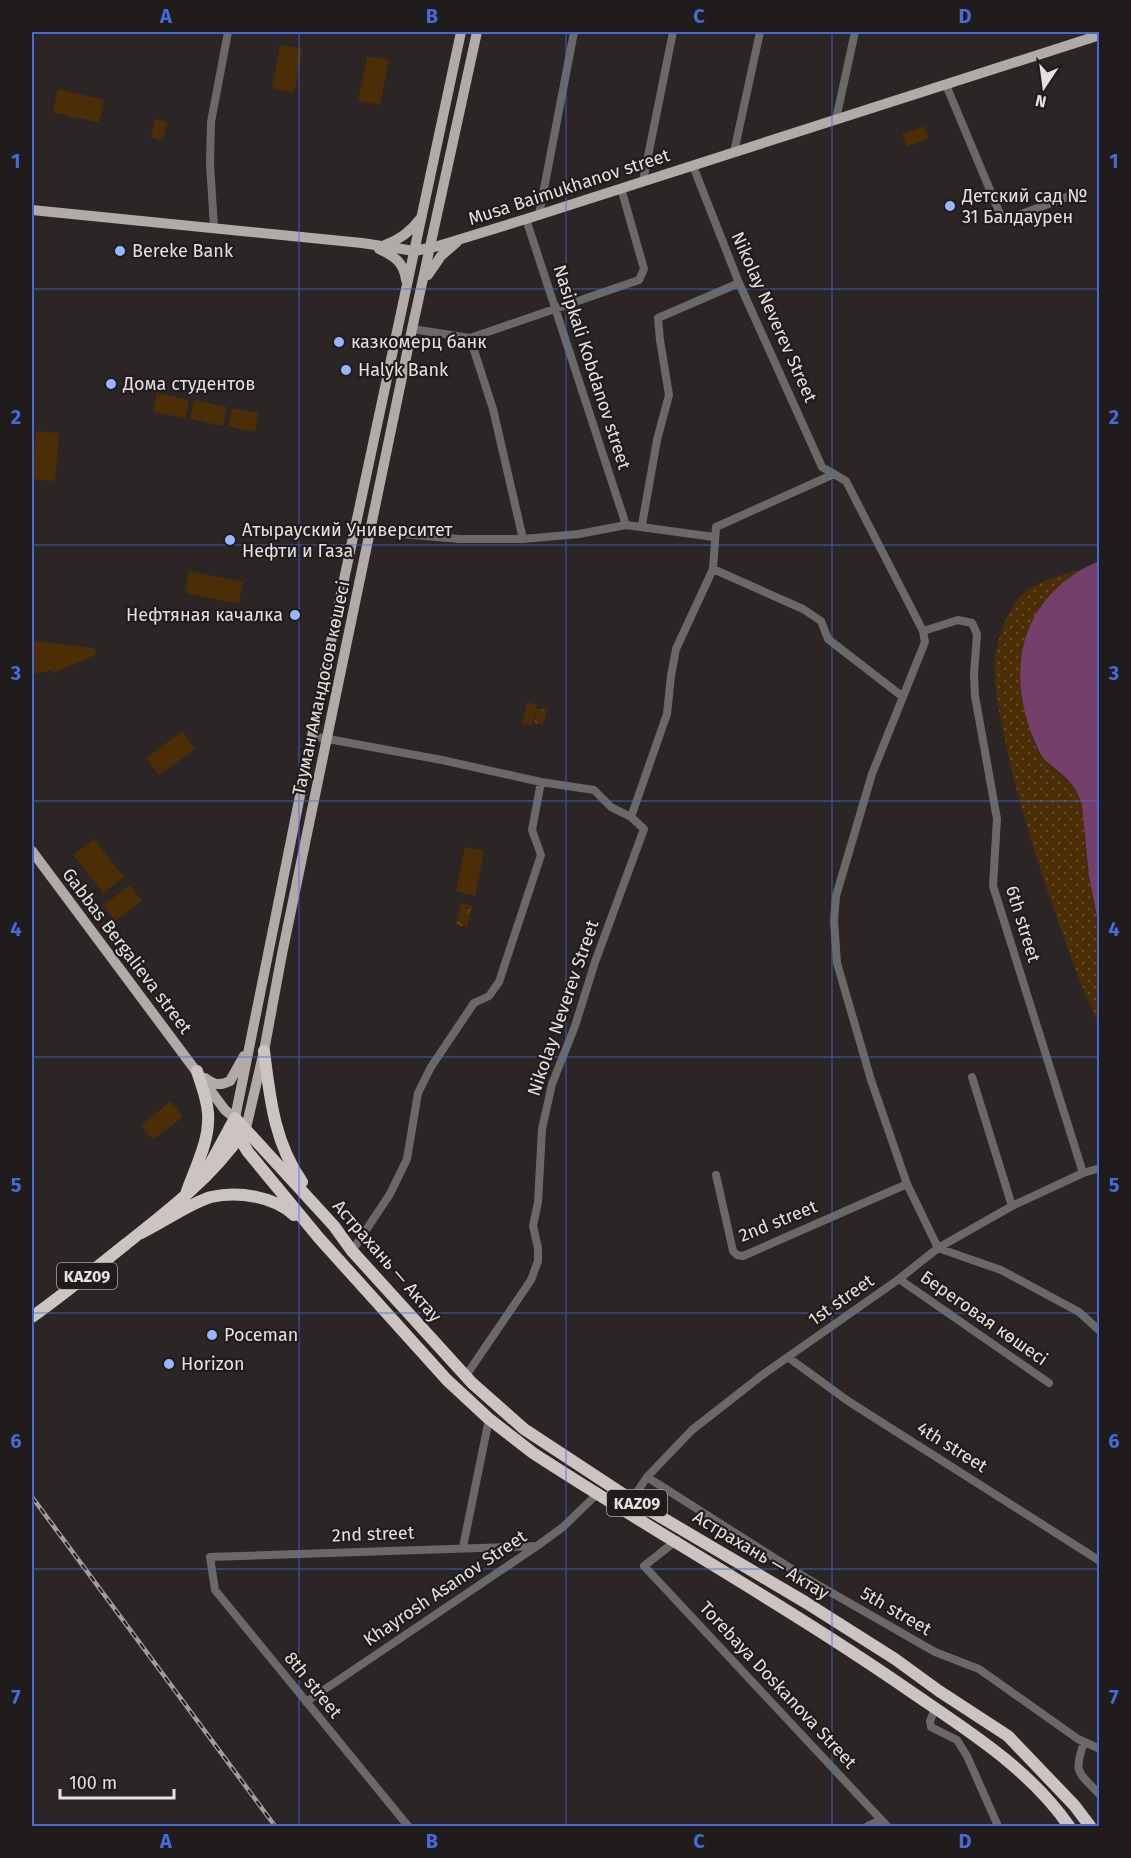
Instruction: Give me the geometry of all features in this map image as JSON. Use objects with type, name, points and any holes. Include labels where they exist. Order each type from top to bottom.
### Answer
[{"type":"highway","points":[[141,1233],[210,1198],[237,1195],[253,1196],[287,1209],[319,1238],[328,1228],[334,1226],[300,1179],[285,1151],[274,1122],[264,1051]]},
{"type":"highway","points":[[186,1195],[202,1153],[208,1124],[206,1103],[196,1071]]},
{"type":"highway","name":"Астрахань — Актау","points":[[231,1119],[319,1238],[447,1380],[489,1419],[533,1453],[597,1494],[628,1505],[687,1532],[815,1608],[895,1659],[939,1692],[1008,1736],[1074,1805],[1090,1827]]},
{"type":"highway","name":"KAZ09","points":[[202,1179],[231,1119]]},
{"type":"highway","name":"Астрахань — Актау","points":[[242,1133],[334,1226],[352,1251],[465,1377],[493,1404],[675,1542],[880,1670],[1000,1754],[1030,1781],[1069,1827]]},
{"type":"highway","name":"KAZ09","points":[[32,1317],[141,1233],[186,1195],[222,1158],[242,1133]]},
{"type":"main road","name":"Тауман Амандосов көшесі","points":[[231,1119],[249,1048],[312,736],[461,32]]},
{"type":"main road","name":"Тауман Амандосов көшесі","points":[[242,1133],[264,1051],[326,739],[477,32]]},
{"type":"main road","name":"Musa Baimukhanov street","points":[[32,210],[415,250],[458,240],[539,215],[1100,35]]},
{"type":"main road","points":[[385,246],[413,228],[421,218]]},
{"type":"main road","points":[[423,283],[441,256],[458,240],[439,232],[437,221]]},
{"type":"main road","points":[[371,244],[390,254],[403,265],[407,285]]},
{"type":"main road","name":"Gabbas Bergalieva street","points":[[32,851],[231,1119]]},
{"type":"main road","points":[[196,1071],[212,1083],[225,1084],[230,1081],[249,1048]]},
{"type":"street","points":[[214,228],[210,122],[228,32]]},
{"type":"street","points":[[539,215],[574,32]]},
{"type":"street","points":[[643,181],[673,32]]},
{"type":"street","points":[[734,152],[760,32]]},
{"type":"street","points":[[836,119],[855,32]]},
{"type":"street","points":[[946,85],[1003,221],[1075,194]]},
{"type":"street","name":"Nikolay Neverev Street","points":[[693,166],[739,283],[822,467],[846,481],[922,631]]},
{"type":"street","points":[[412,329],[470,338],[639,280],[644,269],[621,188]]},
{"type":"street","name":"Nasipkali Kobdanov street","points":[[526,219],[626,525]]},
{"type":"street","points":[[642,525],[657,440],[669,395],[658,318],[739,283]]},
{"type":"street","points":[[470,338],[493,408],[523,539]]},
{"type":"street","points":[[312,736],[442,760],[541,782],[594,790],[611,807],[631,817],[667,714],[676,649],[713,569],[714,530],[717,525],[834,474]]},
{"type":"street","points":[[355,530],[460,540],[523,539],[579,534],[626,525],[642,525],[714,537]]},
{"type":"street","points":[[713,569],[803,609],[821,621],[828,639],[903,697]]},
{"type":"street","name":"6th street","points":[[922,631],[958,620],[972,623],[977,634],[975,696],[998,819],[993,886],[1083,1173]]},
{"type":"street","points":[[922,631],[925,642],[923,652],[872,774],[837,896],[834,920],[837,963],[871,1080],[907,1184],[938,1248],[1001,1270],[1079,1312],[1100,1330]]},
{"type":"street","points":[[352,1251],[390,1194],[407,1159],[418,1093],[430,1067],[474,1003],[489,996],[499,982],[541,855],[532,830],[541,782]]},
{"type":"street","name":"Nikolay Neverev Street","points":[[465,1377],[531,1280],[538,1261],[538,1248],[533,1226],[538,1202],[542,1129],[552,1084],[575,1026],[595,962],[644,829],[631,817]]},
{"type":"street","points":[[972,1077],[1012,1206]]},
{"type":"street","name":"1st street","points":[[628,1505],[647,1477],[692,1430],[765,1373],[899,1280],[938,1248],[1012,1206],[1083,1173],[1100,1168]]},
{"type":"street","name":"2nd street","points":[[716,1175],[733,1251],[743,1256],[907,1184]]},
{"type":"street","name":"Береговая көшесі","points":[[899,1280],[1049,1383]]},
{"type":"street","name":"4th street","points":[[789,1358],[848,1401],[1100,1561]]},
{"type":"street","points":[[463,1547],[489,1419]]},
{"type":"street","name":"5th street","points":[[647,1477],[806,1578],[935,1652],[979,1669],[1078,1740],[1100,1749]]},
{"type":"street","name":"Khayrosh Asanov Street","points":[[306,1702],[537,1546],[563,1527],[597,1494]]},
{"type":"street","points":[[675,1542],[687,1532]]},
{"type":"street","name":"Torebaya Doskanova Street","points":[[675,1542],[644,1566],[884,1823]]},
{"type":"street","name":"2nd street","points":[[210,1557],[537,1546]]},
{"type":"street","name":"8th street","points":[[210,1557],[215,1590],[408,1827]]},
{"type":"street","points":[[935,1708],[930,1720],[931,1727],[957,1740],[967,1756],[998,1827]]},
{"type":"street","points":[[1084,1742],[1077,1770],[1100,1795]]},
{"type":"street","points":[[868,1827],[884,1823]]},
{"type":"green space","points":[[280,45],[303,49],[294,93],[272,88]]},
{"type":"green space","points":[[367,56],[389,60],[380,105],[358,101]]},
{"type":"green space","points":[[58,89],[104,100],[99,123],[53,112]]},
{"type":"green space","points":[[155,119],[167,122],[163,140],[151,138]]},
{"type":"green space","points":[[924,126],[929,138],[907,147],[902,134]]},
{"type":"green space","points":[[157,393],[189,400],[186,418],[153,412]]},
{"type":"green space","points":[[194,400],[227,407],[223,426],[190,419]]},
{"type":"green space","points":[[232,408],[258,413],[255,432],[228,426]]},
{"type":"green space","points":[[36,431],[59,433],[55,481],[32,479]]},
{"type":"green space","points":[[1083,568],[1056,589],[1039,609],[1027,637],[1021,659],[1020,682],[1023,706],[1037,748],[1048,764],[1074,788],[1082,805],[1089,876],[1099,927],[1099,1026],[1065,941],[1024,817],[1002,724],[996,694],[995,673],[999,638],[1005,621],[1018,599],[1040,583]]},
{"type":"green space","points":[[189,571],[243,582],[239,604],[185,593]]},
{"type":"green space","points":[[33,641],[94,648],[97,654],[54,673],[52,670],[35,674],[32,668]]},
{"type":"green space","points":[[527,702],[537,705],[532,725],[522,723]]},
{"type":"green space","points":[[537,708],[547,710],[543,725],[534,723]]},
{"type":"green space","points":[[182,731],[195,749],[159,775],[146,758]]},
{"type":"green space","points":[[94,839],[124,877],[103,893],[73,855]]},
{"type":"green space","points":[[465,847],[484,851],[475,896],[456,891]]},
{"type":"green space","points":[[130,885],[142,901],[115,921],[103,905]]},
{"type":"green space","points":[[461,903],[472,906],[467,927],[456,925]]},
{"type":"green space","points":[[171,1101],[183,1117],[153,1140],[141,1125]]},
{"type":"shaded area","points":[[1099,561],[1099,927],[1089,876],[1082,805],[1070,783],[1040,753],[1028,724],[1022,696],[1020,668],[1025,642],[1034,617],[1050,595],[1071,576]]},
{"type":"railway","points":[[32,1497],[275,1826]]},
{"type":"place","name":"Детский сад № 31 Балдаурен","points":[[950,206]]},
{"type":"place","name":"Bereke Bank","points":[[120,251]]},
{"type":"place","name":"казкомерц банк","points":[[339,342]]},
{"type":"place","name":"Halyk Bank","points":[[346,370]]},
{"type":"place","name":"Дома студентов","points":[[111,384]]},
{"type":"place","name":"Атырауский Университет Нефти и Газа","points":[[230,540]]},
{"type":"place","name":"Нефтяная качалка","points":[[295,615]]},
{"type":"place","name":"Poceman","points":[[212,1335]]},
{"type":"place","name":"Horizon","points":[[169,1364]]}]
